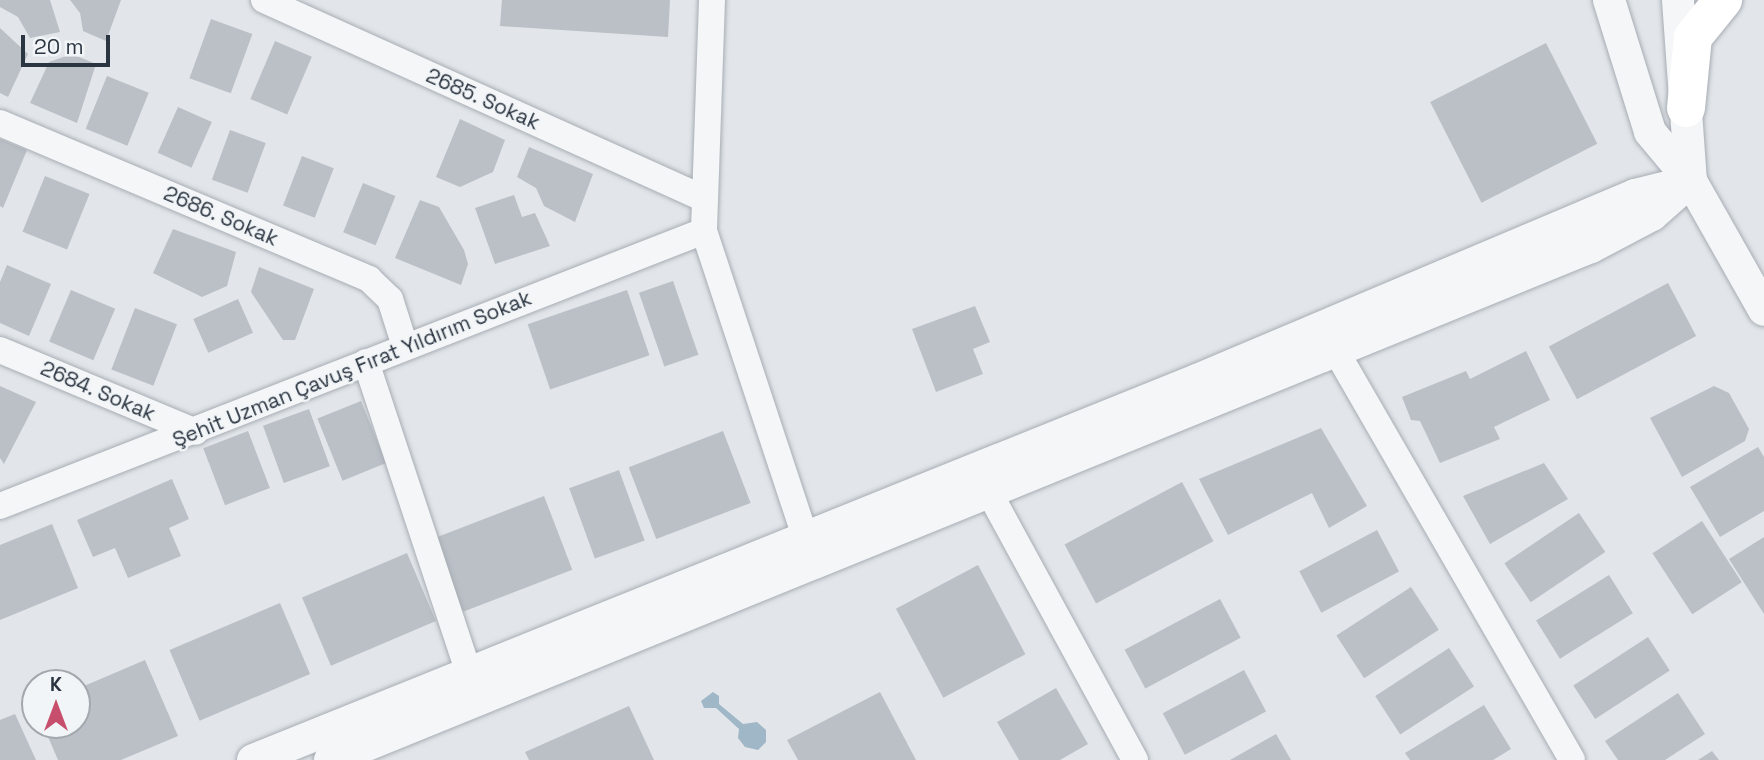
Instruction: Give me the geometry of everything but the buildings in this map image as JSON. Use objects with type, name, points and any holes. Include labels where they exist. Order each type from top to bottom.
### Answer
[{"type":"main road","points":[[1686,108],[1693,37],[1710,10],[1723,0]]},
{"type":"street","name":"2685. Sokak","points":[[264,0],[702,198]]},
{"type":"street","points":[[712,0],[702,198],[704,231],[805,537]]},
{"type":"street","points":[[1609,0],[1650,132],[1691,181],[1764,310]]},
{"type":"street","points":[[1678,0],[1691,181]]},
{"type":"street","name":"2686. Sokak","points":[[0,123],[369,279],[390,299],[405,346]]},
{"type":"street","points":[[330,760],[990,494],[1591,247],[1652,215],[1691,181]]},
{"type":"street","points":[[253,760],[468,670],[1197,380],[1635,195],[1691,181]]},
{"type":"street","name":"Şehit Uzman Çavuş Fırat Yıldırım Sokak","points":[[0,506],[196,432],[405,346],[704,231]]},
{"type":"street","name":"2684. Sokak","points":[[0,350],[196,432]]},
{"type":"street","points":[[1336,351],[1572,760]]},
{"type":"street","points":[[366,362],[468,670]]},
{"type":"street","points":[[990,494],[1135,760]]},
{"type":"water","points":[[713,692],[719,696],[719,704],[743,724],[757,722],[766,730],[766,742],[758,750],[745,747],[738,738],[739,729],[716,708],[704,708],[701,701]]}]
